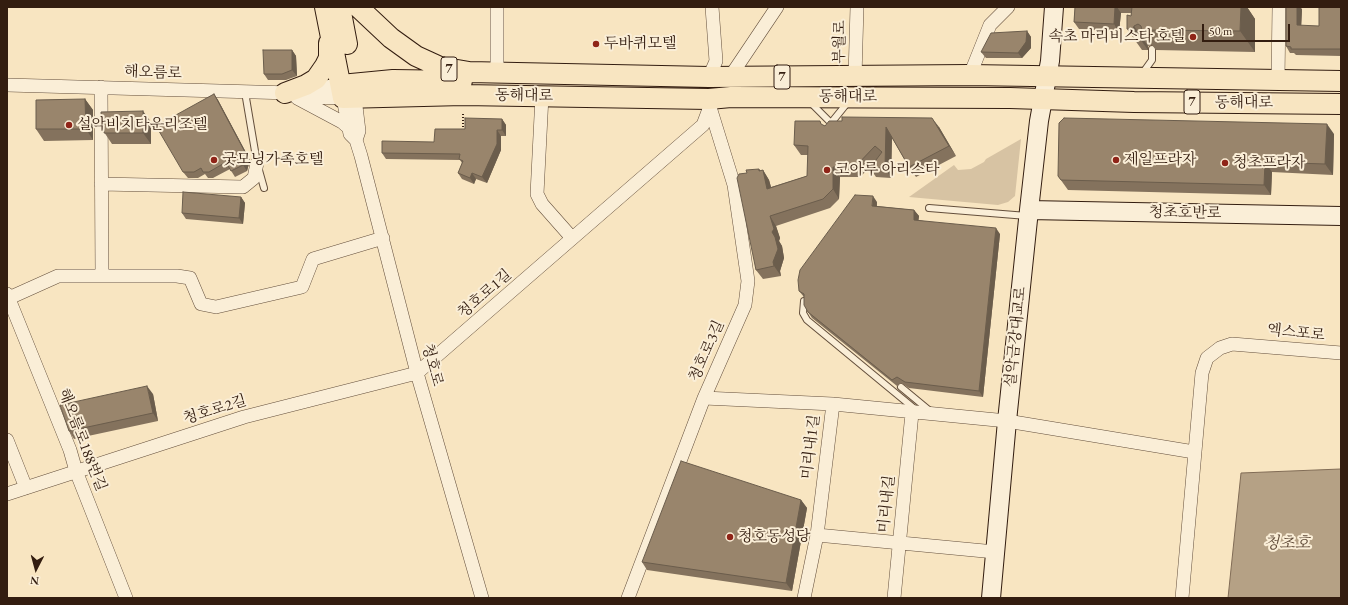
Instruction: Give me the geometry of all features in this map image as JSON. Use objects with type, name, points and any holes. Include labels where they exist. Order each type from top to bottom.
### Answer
[{"type":"main road","points":[[325,7],[348,91]]},
{"type":"main road","points":[[340,7],[348,91]]},
{"type":"main road","name":"동해대로","points":[[358,7],[391,38],[416,56],[440,67],[469,72],[709,77],[970,75],[1136,79],[1162,72],[1278,80],[1341,81]]},
{"type":"main road","points":[[292,93],[316,79],[325,66],[329,58],[330,29]]},
{"type":"main road","name":"동해대로","points":[[348,91],[393,80],[522,81],[561,74]]},
{"type":"main road","points":[[709,77],[709,104]]},
{"type":"main road","name":"동해대로","points":[[348,91],[542,96],[709,104],[730,97],[1341,104]]},
{"type":"street","points":[[497,7],[497,73]]},
{"type":"street","points":[[709,77],[716,61],[712,7]]},
{"type":"street","points":[[730,77],[777,7]]},
{"type":"street","name":"부월로","points":[[855,77],[857,7]]},
{"type":"street","points":[[970,75],[990,25],[1008,7]]},
{"type":"street","name":"설악금강대교로","points":[[991,598],[1007,421],[1029,213],[1039,121],[1048,77],[1054,7]]},
{"type":"street","points":[[1278,80],[1279,7]]},
{"type":"street","name":"해오름로","points":[[7,85],[292,93],[310,89],[348,91]]},
{"type":"street","points":[[101,87],[102,276]]},
{"type":"street","name":"청호로","points":[[348,91],[349,128],[350,134],[356,140]]},
{"type":"street","name":"청호로","points":[[348,91],[358,131],[356,140],[383,238],[417,373],[482,598]]},
{"type":"street","points":[[292,93],[300,100],[342,122],[349,128]]},
{"type":"street","points":[[542,96],[537,194],[542,204],[572,238]]},
{"type":"street","name":"청호로1길","points":[[417,373],[702,125],[709,104]]},
{"type":"street","name":"청호로3길","points":[[628,598],[704,398],[745,305],[748,282],[734,185],[709,104]]},
{"type":"street","points":[[101,184],[242,187],[254,178],[257,163]]},
{"type":"street","name":"청초호반로","points":[[1029,213],[1341,216]]},
{"type":"street","points":[[8,296],[58,276],[190,278],[201,304],[216,307],[302,287],[314,259],[383,238]]},
{"type":"street","name":"해오름로188번길","points":[[8,296],[70,450],[76,471],[126,598]]},
{"type":"street","name":"엑스포로","points":[[1182,598],[1203,365],[1213,352],[1232,344],[1248,344],[1341,353]]},
{"type":"street","name":"청호로2길","points":[[7,494],[244,417],[417,373]]},
{"type":"street","name":"미리내1길","points":[[704,398],[833,404],[817,535],[804,598]]},
{"type":"street","points":[[833,404],[922,414],[1007,421],[1194,452]]},
{"type":"street","name":"미리내길","points":[[894,598],[899,543],[922,414]]},
{"type":"street","points":[[7,440],[26,488]]},
{"type":"street","points":[[817,535],[995,552]]},
{"type":"lane","points":[[1136,79],[1146,70],[1152,60],[1152,49]]},
{"type":"lane","points":[[1152,60],[1162,72]]},
{"type":"lane","points":[[244,92],[257,163],[264,188]]},
{"type":"lane","points":[[804,97],[831,123]]},
{"type":"lane","points":[[831,130],[831,123],[852,98]]},
{"type":"lane","points":[[929,208],[1029,213]]},
{"type":"lane","points":[[804,301],[803,313],[807,320],[922,414]]},
{"type":"lane","points":[[901,387],[922,414]]},
{"type":"path","points":[[463,114],[463,135]]},
{"type":"shaded area","points":[[1021,139],[1015,196],[1008,202],[998,205],[909,197],[954,165],[958,170],[971,169]]},
{"type":"water","name":"청초호","points":[[1341,469],[1341,598],[1228,598],[1241,473]]},
{"type":"building","points":[[1075,7],[1115,7],[1114,24],[1074,22]]},
{"type":"building","points":[[1132,7],[1241,7],[1240,31],[1142,30],[1141,26],[1138,24],[1134,26],[1133,29],[1127,29],[1127,15],[1131,16]]},
{"type":"building","points":[[1286,7],[1297,7],[1297,25],[1319,26],[1319,7],[1341,7],[1341,49],[1291,49],[1291,47],[1286,46]]},
{"type":"building","points":[[1027,31],[1026,42],[1018,53],[981,52],[991,33]]},
{"type":"building","points":[[263,50],[292,50],[292,70],[282,74],[264,74]]},
{"type":"building","points":[[214,94],[246,154],[243,165],[231,171],[226,162],[209,172],[203,172],[201,168],[194,172],[183,172],[156,126]]},
{"type":"building","points":[[85,99],[86,129],[36,129],[36,100]]},
{"type":"building","points":[[143,111],[143,133],[104,133],[104,129],[102,129],[101,112]]},
{"type":"building","points":[[842,117],[932,118],[949,146],[909,167],[886,127],[885,168],[870,168],[882,152],[875,146],[854,168],[833,167],[833,189],[823,199],[770,216],[774,229],[772,232],[778,249],[773,262],[774,266],[756,270],[737,178],[739,174],[747,173],[746,170],[763,170],[767,189],[807,176],[808,146],[794,145],[795,121],[820,121],[821,124],[825,126],[829,121],[842,121]]},
{"type":"building","points":[[465,118],[502,119],[502,130],[497,130],[497,144],[482,177],[472,173],[470,178],[458,173],[463,161],[459,159],[460,154],[382,153],[382,141],[434,142],[435,129],[465,129]]},
{"type":"building","points":[[1064,118],[1327,124],[1325,164],[1265,162],[1264,185],[1061,180],[1058,176],[1059,123]]},
{"type":"building","points":[[183,192],[241,197],[239,218],[182,213]]},
{"type":"building","points":[[855,195],[873,196],[872,206],[914,210],[914,220],[996,228],[979,391],[905,382],[897,377],[892,380],[808,312],[804,305],[804,294],[799,291],[798,280],[800,270]]},
{"type":"building","points":[[147,386],[153,413],[69,431],[60,405]]},
{"type":"building","points":[[681,461],[801,500],[786,583],[642,562]]},
{"type":"place","name":"속초 마리비스타 호텔","points":[[1193,37]]},
{"type":"place","name":"두바퀴모텔","points":[[596,44]]},
{"type":"place","name":"설악비치타운리조텔","points":[[69,125]]},
{"type":"place","name":"굿모닝가족호텔","points":[[214,160]]},
{"type":"place","name":"제일프라자","points":[[1116,160]]},
{"type":"place","name":"청초프라자","points":[[1225,163]]},
{"type":"place","name":"코아루 아리스타","points":[[827,170]]},
{"type":"place","name":"청호동성당","points":[[730,537]]}]
